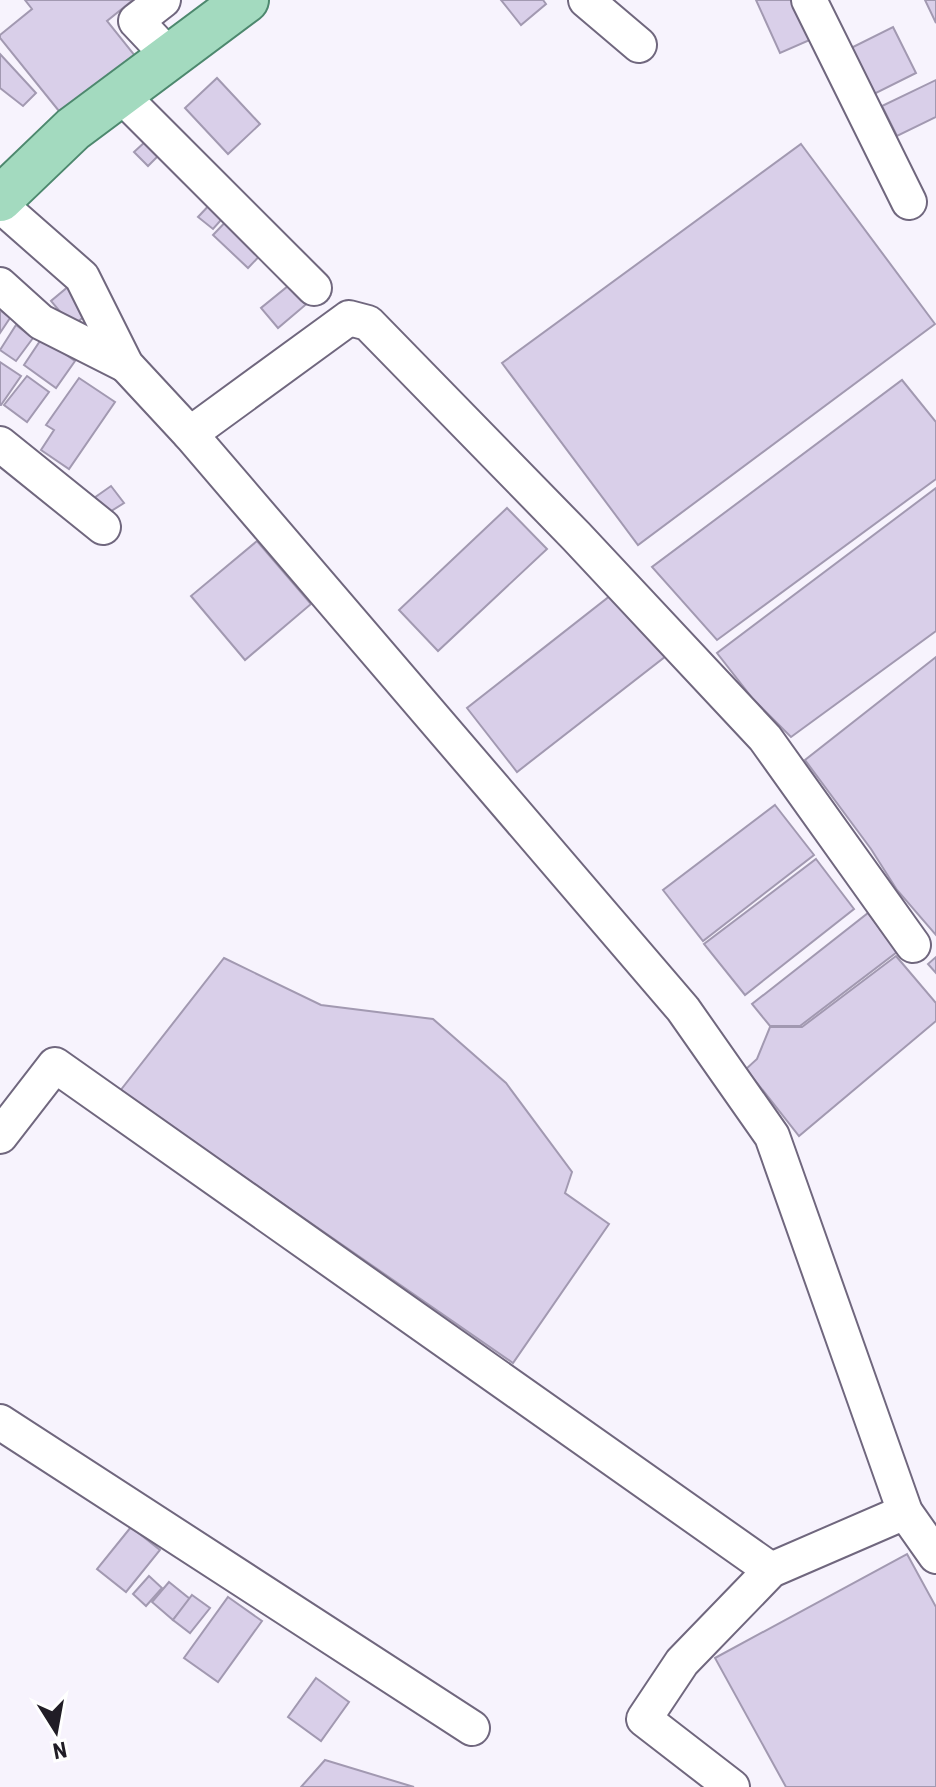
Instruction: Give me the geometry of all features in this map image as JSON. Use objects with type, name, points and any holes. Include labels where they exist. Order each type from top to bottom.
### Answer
[{"type":"main road","points":[[0,202],[73,129],[246,0]]},
{"type":"street","points":[[163,0],[136,21],[169,56]]},
{"type":"street","points":[[586,0],[639,45]]},
{"type":"street","points":[[809,0],[909,202]]},
{"type":"street","points":[[120,94],[314,288]]},
{"type":"street","points":[[0,202],[82,277],[126,365],[190,434],[683,1009],[772,1136],[905,1512],[936,1556]]},
{"type":"street","points":[[0,285],[41,322],[126,365]]},
{"type":"street","points":[[190,434],[349,318],[368,323],[576,536],[765,738],[913,945]]},
{"type":"street","points":[[0,444],[103,527]]},
{"type":"street","points":[[0,1136],[55,1065],[771,1570]]},
{"type":"street","points":[[0,1422],[472,1728]]},
{"type":"street","points":[[732,1787],[644,1719],[682,1662],[771,1570],[905,1512]]},
{"type":"building","points":[[25,0],[133,0],[107,21],[136,57],[63,116],[0,38],[32,9]]},
{"type":"building","points":[[501,0],[543,0],[546,4],[521,25]]},
{"type":"building","points":[[756,0],[795,0],[812,39],[780,53]]},
{"type":"building","points":[[925,0],[936,0],[936,23]]},
{"type":"building","points":[[893,27],[916,73],[864,99],[841,53]]},
{"type":"building","points":[[0,54],[36,93],[23,106],[0,88]]},
{"type":"building","points":[[217,78],[260,124],[228,154],[185,108]]},
{"type":"building","points":[[936,80],[936,117],[897,136],[882,106]]},
{"type":"building","points":[[146,141],[159,155],[148,166],[134,152]]},
{"type":"building","points":[[801,144],[935,324],[638,545],[502,363]]},
{"type":"building","points":[[215,199],[229,211],[213,229],[198,217]]},
{"type":"building","points":[[233,214],[268,247],[248,268],[213,235]]},
{"type":"building","points":[[293,282],[310,301],[278,328],[261,308]]},
{"type":"building","points":[[69,286],[90,312],[72,326],[51,301]]},
{"type":"building","points":[[0,310],[10,318],[0,333]]},
{"type":"building","points":[[16,325],[33,338],[16,361],[0,350]]},
{"type":"building","points":[[42,338],[75,361],[56,388],[24,365]]},
{"type":"building","points":[[0,362],[21,376],[1,405],[0,405]]},
{"type":"building","points":[[27,376],[49,392],[27,422],[4,405]]},
{"type":"building","points":[[79,378],[115,402],[69,469],[41,450],[54,430],[46,425]]},
{"type":"building","points":[[902,380],[936,422],[936,479],[717,640],[652,567]]},
{"type":"building","points":[[111,486],[124,503],[105,515],[94,498]]},
{"type":"building","points":[[936,488],[936,631],[791,737],[753,699],[717,653]]},
{"type":"building","points":[[507,508],[547,549],[438,651],[399,610]]},
{"type":"building","points":[[257,541],[311,604],[245,660],[191,596]]},
{"type":"building","points":[[615,592],[666,656],[517,772],[467,708]]},
{"type":"building","points":[[936,657],[936,935],[897,890],[871,849],[805,760]]},
{"type":"building","points":[[775,805],[814,855],[703,941],[663,890]]},
{"type":"building","points":[[816,859],[854,909],[745,995],[704,944]]},
{"type":"building","points":[[868,913],[897,952],[800,1026],[770,1026],[752,1004]]},
{"type":"building","points":[[896,956],[936,1003],[936,1021],[799,1136],[746,1069],[757,1059],[770,1027],[802,1027]]},
{"type":"building","points":[[936,957],[936,973],[928,964]]},
{"type":"building","points":[[224,958],[321,1005],[433,1019],[506,1083],[572,1172],[565,1193],[609,1224],[513,1363],[120,1091]]},
{"type":"building","points":[[131,1527],[160,1550],[126,1592],[97,1569]]},
{"type":"building","points":[[907,1554],[936,1607],[936,1787],[786,1787],[715,1658]]},
{"type":"building","points":[[149,1576],[162,1588],[146,1606],[133,1594]]},
{"type":"building","points":[[169,1582],[190,1599],[173,1620],[152,1602]]},
{"type":"building","points":[[192,1595],[210,1608],[190,1633],[173,1620]]},
{"type":"building","points":[[228,1597],[262,1621],[218,1682],[184,1658]]},
{"type":"building","points":[[316,1678],[349,1702],[321,1741],[288,1717]]},
{"type":"building","points":[[325,1760],[414,1787],[301,1787]]}]
